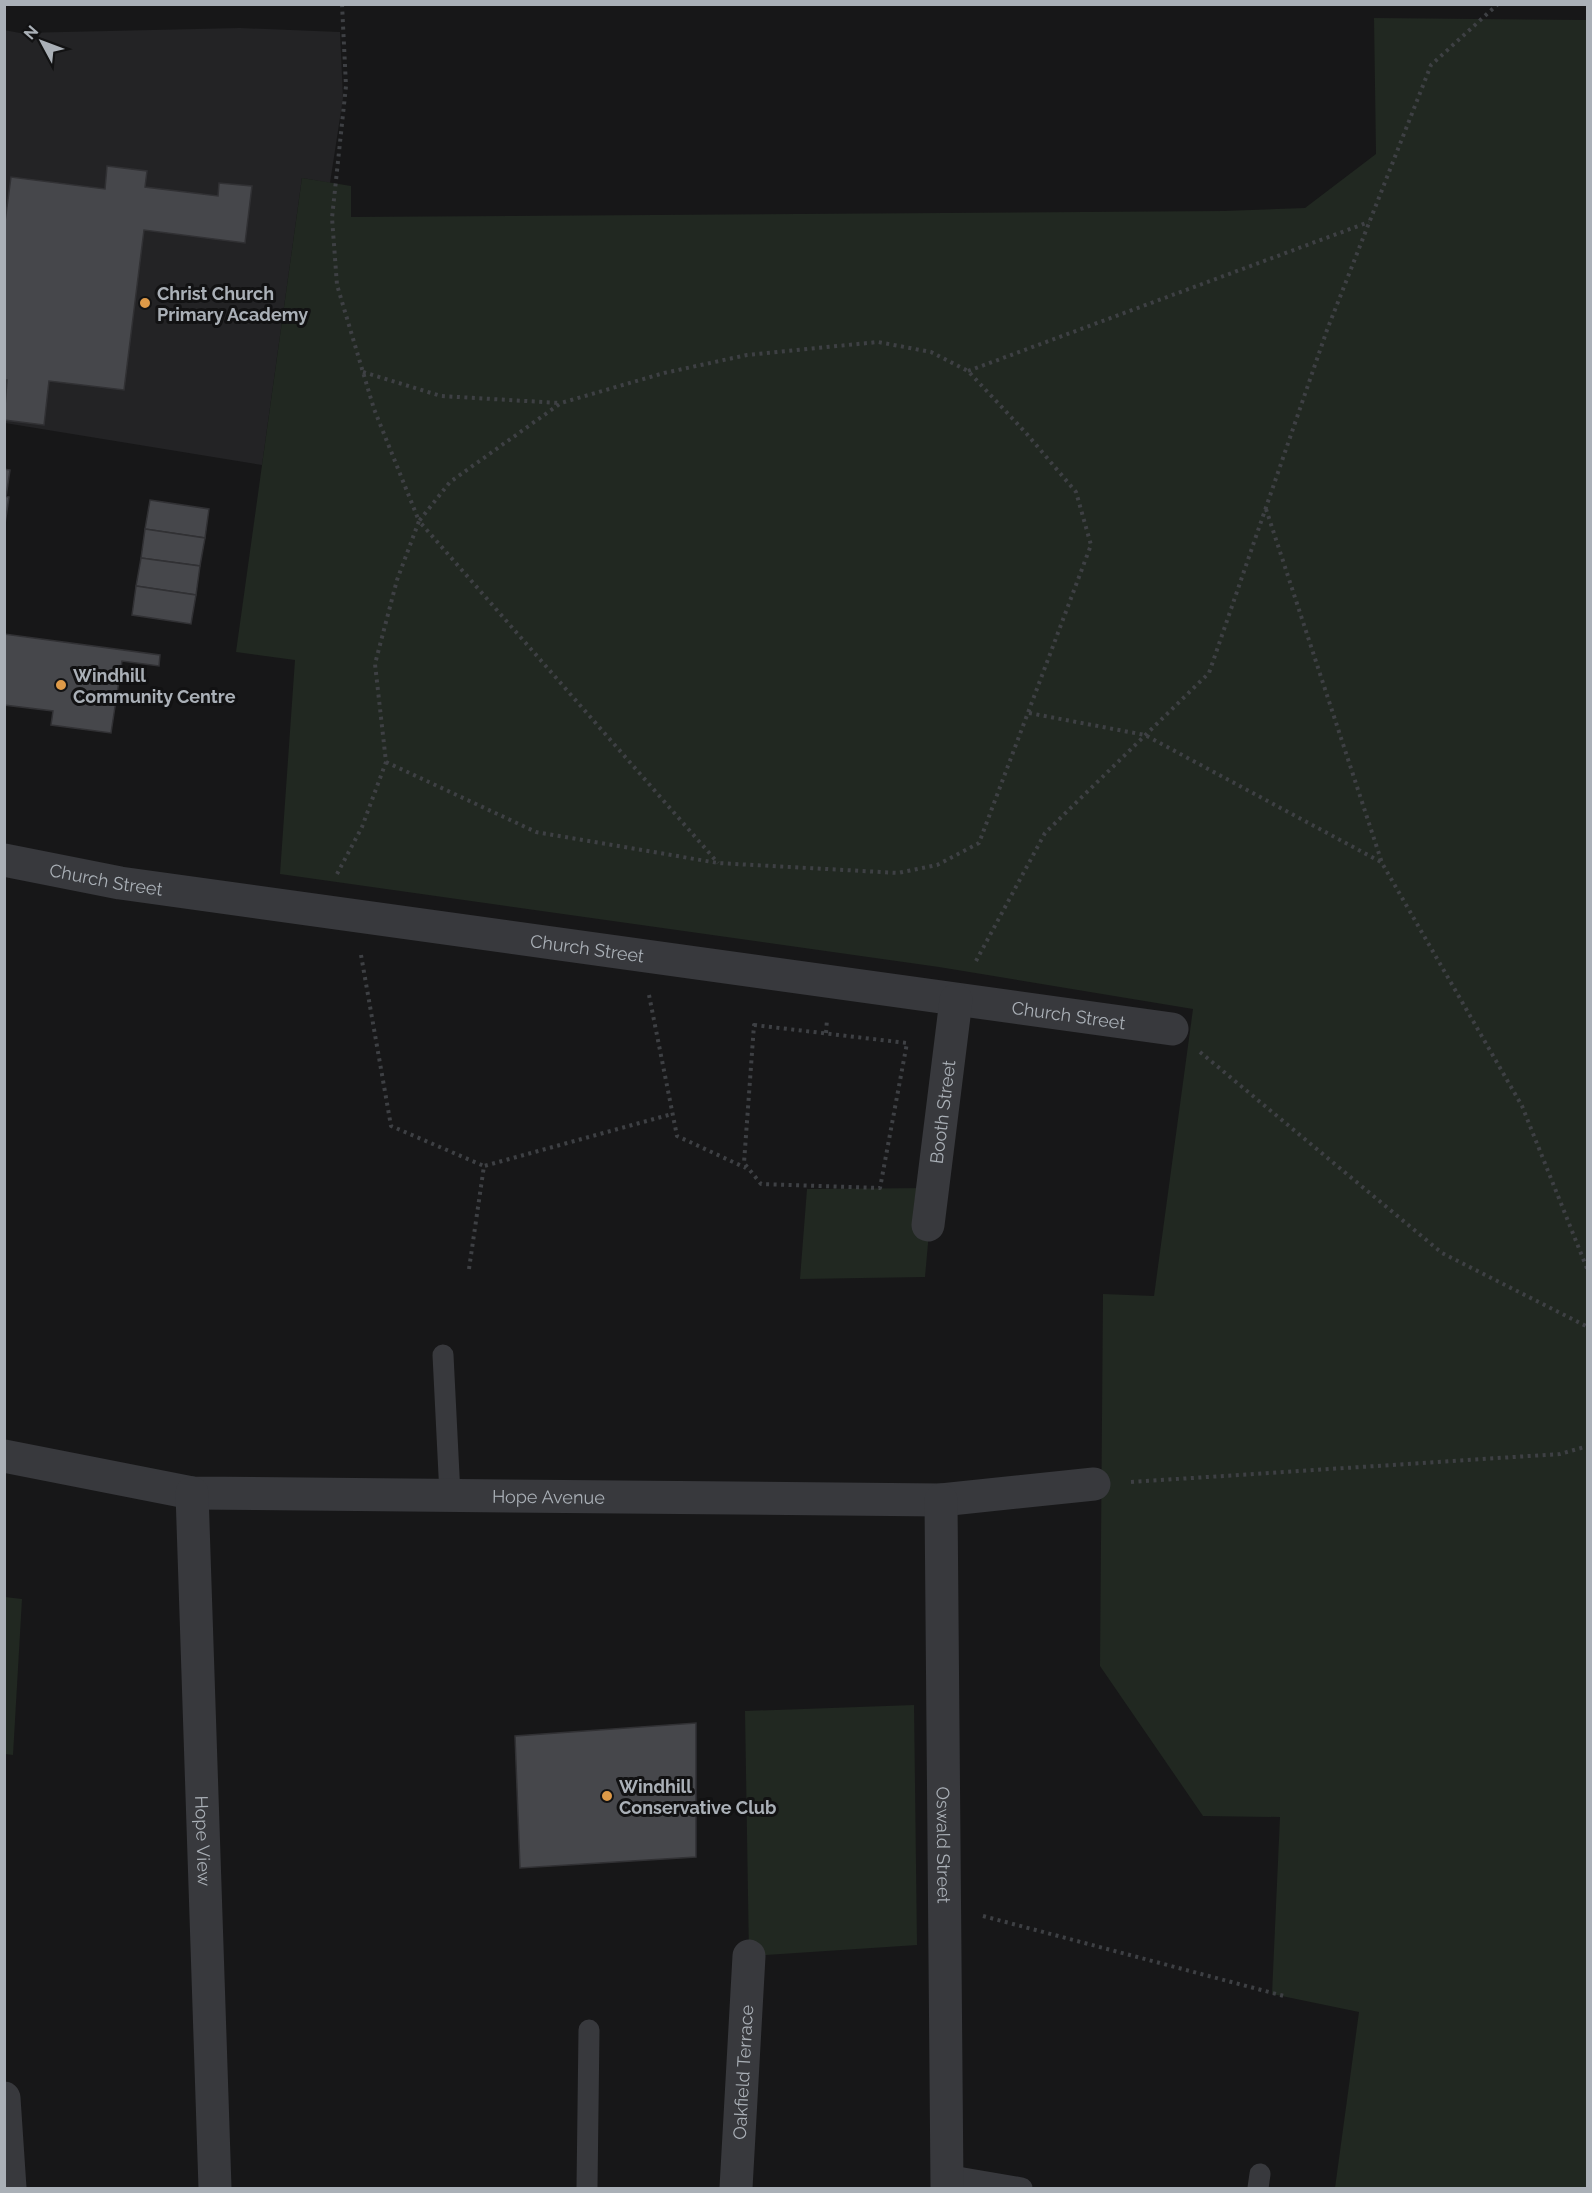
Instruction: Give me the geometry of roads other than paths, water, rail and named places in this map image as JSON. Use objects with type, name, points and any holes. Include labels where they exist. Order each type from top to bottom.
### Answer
[{"type":"street","name":"Church Street","points":[[4,860],[120,883],[1172,1029]]},
{"type":"street","name":"Booth Street","points":[[928,1225],[956,1000]]},
{"type":"street","name":"Hope Avenue","points":[[4,1456],[192,1493],[941,1500],[1095,1484]]},
{"type":"street","name":"Hope View","points":[[192,1493],[215,2188]]},
{"type":"street","name":"Oswald Street","points":[[941,1500],[947,2182]]},
{"type":"street","name":"Oakfield Terrace","points":[[736,2188],[749,1956]]},
{"type":"street","points":[[4,2098],[10,2188]]},
{"type":"lane","points":[[443,1355],[450,1496]]},
{"type":"lane","points":[[587,2188],[589,2030]]},
{"type":"lane","points":[[947,2182],[1022,2188]]},
{"type":"place","name":"Christ Church Primary Academy","points":[[145,303]]},
{"type":"place","name":"Windhill Community Centre","points":[[61,685]]},
{"type":"place","name":"Windhill Conservative Club","points":[[607,1796]]}]
